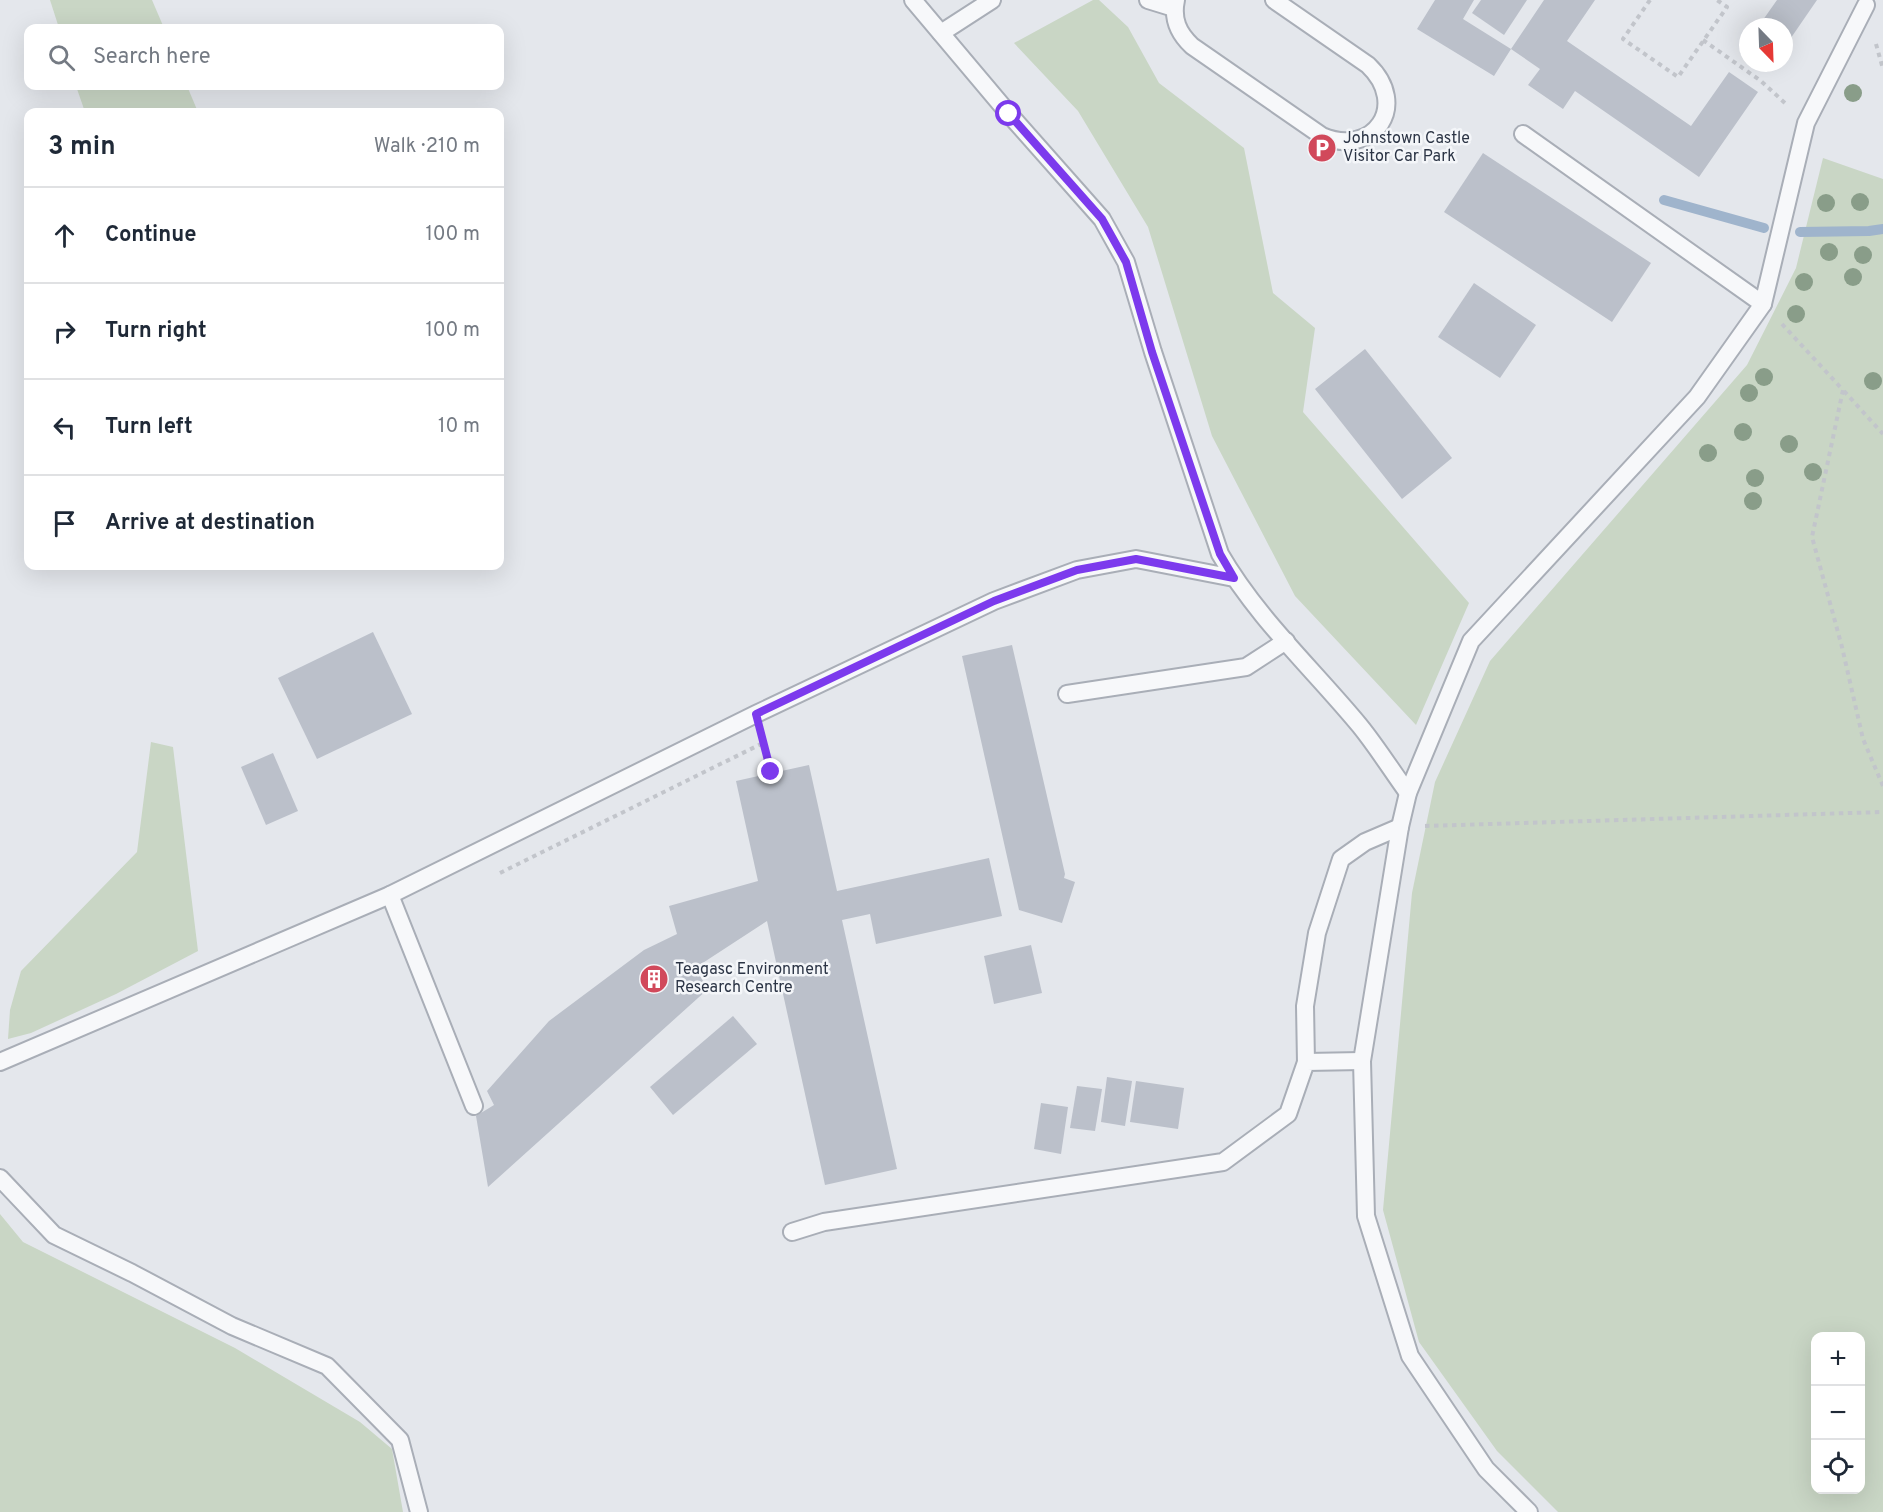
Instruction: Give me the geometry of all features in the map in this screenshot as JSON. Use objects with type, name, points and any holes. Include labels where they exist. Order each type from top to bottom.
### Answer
[{"type":"lane","points":[[914,0],[1009,114],[1102,219],[1126,262],[1152,352],[1220,554],[1234,578],[1360,726],[1408,793]]},
{"type":"lane","points":[[941,33],[992,0]]},
{"type":"lane","points":[[1148,0],[1175,4],[1175,23],[1182,36],[1192,46],[1322,136],[1343,142],[1364,138],[1376,129],[1384,117],[1388,103],[1386,89],[1379,76],[1368,65],[1274,0]]},
{"type":"lane","points":[[1529,1512],[1486,1469],[1410,1356],[1365,1216],[1362,1061],[1400,827],[1408,793],[1471,641],[1697,397],[1763,304],[1806,123],[1866,5]]},
{"type":"lane","points":[[1523,134],[1763,304]]},
{"type":"lane","points":[[0,1062],[390,895],[756,714],[994,601],[1077,570],[1136,559],[1234,578]]},
{"type":"lane","points":[[1067,693],[1246,667],[1286,641]]},
{"type":"lane","points":[[792,1232],[824,1222],[1223,1162],[1287,1114],[1306,1062],[1305,1006],[1317,933],[1341,859],[1365,842],[1400,827]]},
{"type":"lane","points":[[390,895],[474,1106]]},
{"type":"lane","points":[[1306,1062],[1362,1061]]},
{"type":"lane","points":[[0,1178],[54,1235],[232,1326],[327,1366],[400,1440],[419,1512]]},
{"type":"path","points":[[1647,1],[1623,39],[1678,77],[1726,7],[1717,0]]},
{"type":"path","points":[[1703,40],[1761,81],[1806,123]]},
{"type":"path","points":[[1763,304],[1883,434]]},
{"type":"path","points":[[1843,390],[1812,537],[1842,647],[1863,739],[1883,786]]},
{"type":"path","points":[[756,714],[771,772]]},
{"type":"path","points":[[491,877],[542,854],[763,743]]},
{"type":"path","points":[[1400,827],[1883,812]]},
{"type":"green space","points":[[50,0],[152,0],[162,24],[58,24]]},
{"type":"green space","points":[[1093,0],[1099,0],[1128,27],[1159,83],[1244,148],[1273,293],[1315,328],[1303,412],[1469,603],[1416,725],[1295,596],[1212,436],[1148,227],[1078,111],[1014,43]]},
{"type":"green space","points":[[77,90],[189,90],[196,108],[84,108]]},
{"type":"green space","points":[[1823,158],[1883,179],[1883,1512],[1558,1512],[1497,1451],[1419,1342],[1383,1210],[1412,893],[1435,782],[1490,661],[1747,365],[1796,268]]},
{"type":"green space","points":[[151,742],[173,747],[198,951],[116,994],[31,1033],[8,1039],[10,1010],[21,971],[137,852]]},
{"type":"green space","points":[[0,1214],[23,1242],[235,1348],[360,1422],[392,1449],[403,1512],[0,1512]]},
{"type":"building","points":[[1435,0],[1474,0],[1463,19],[1511,49],[1494,76],[1417,29]]},
{"type":"building","points":[[1481,0],[1527,0],[1504,35],[1472,13]]},
{"type":"building","points":[[1544,0],[1595,0],[1567,41],[1691,126],[1729,72],[1758,92],[1699,177],[1575,91],[1563,109],[1528,85],[1540,69],[1511,49]]},
{"type":"building","points":[[1777,0],[1817,0],[1793,35],[1793,18],[1764,18]]},
{"type":"building","points":[[1483,153],[1651,263],[1612,322],[1444,212]]},
{"type":"building","points":[[1474,283],[1536,325],[1500,378],[1438,337]]},
{"type":"building","points":[[1365,349],[1452,458],[1402,499],[1315,389]]},
{"type":"building","points":[[373,632],[412,714],[317,759],[278,678]]},
{"type":"building","points":[[1012,645],[1065,874],[1064,878],[1075,882],[1062,923],[1019,910],[962,656]]},
{"type":"building","points":[[273,753],[298,811],[266,825],[241,767]]},
{"type":"building","name":"Teagasc Environment Research Centre","points":[[809,765],[837,891],[989,858],[1002,916],[876,944],[870,914],[842,920],[897,1169],[825,1185],[767,921],[695,968],[708,989],[488,1187],[476,1116],[494,1105],[487,1091],[549,1021],[644,950],[677,934],[669,906],[758,881],[736,781]]},
{"type":"building","points":[[1031,945],[1042,993],[994,1004],[984,956]]},
{"type":"building","points":[[733,1016],[757,1044],[673,1115],[650,1087]]},
{"type":"building","points":[[1107,1077],[1132,1081],[1125,1126],[1101,1122]]},
{"type":"building","points":[[1136,1081],[1184,1088],[1178,1129],[1130,1122]]},
{"type":"building","points":[[1077,1086],[1102,1089],[1095,1131],[1070,1128]]},
{"type":"building","points":[[1041,1103],[1068,1107],[1061,1154],[1034,1149]]},
{"type":"waterway","points":[[1664,200],[1764,228]]},
{"type":"waterway","points":[[1800,232],[1883,229]]},
{"type":"place","name":"Johnstown Castle Visitor Car Park","points":[[1322,148]]},
{"type":"place","name":"Teagasc Environment Research Centre","points":[[654,979]]},
{"type":"route","points":[[771,772],[756,714],[994,601],[1077,570],[1136,559],[1234,578],[1220,554],[1152,352],[1126,262],[1102,219],[1009,114]]}]
